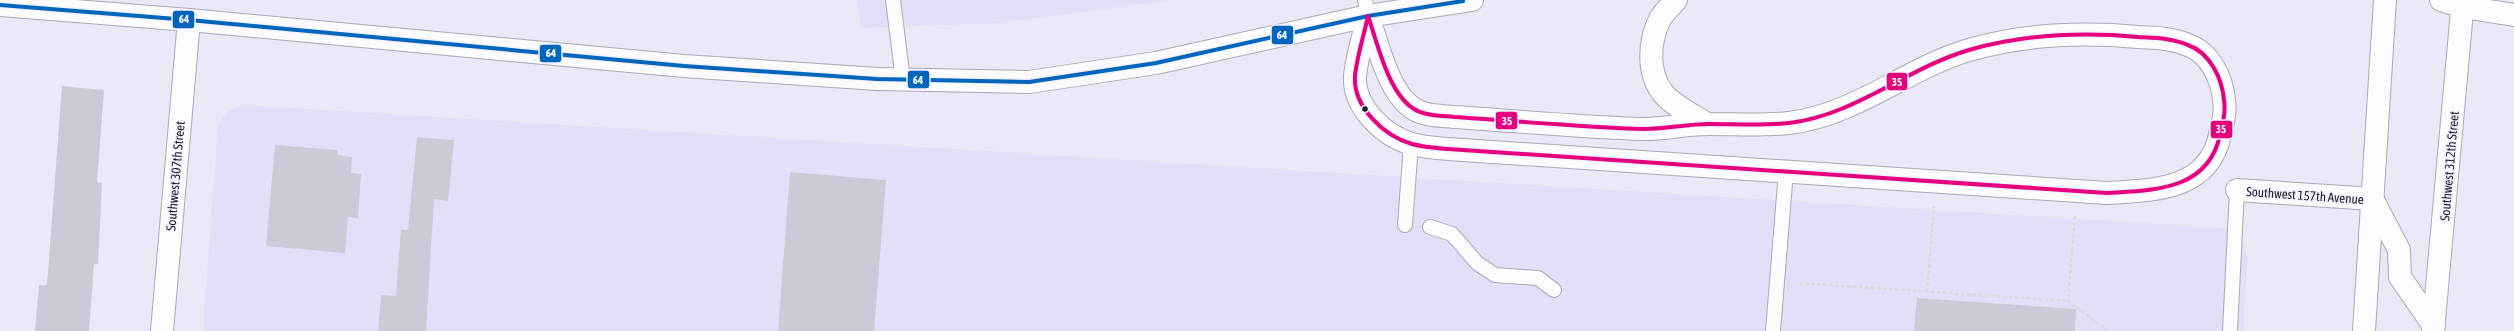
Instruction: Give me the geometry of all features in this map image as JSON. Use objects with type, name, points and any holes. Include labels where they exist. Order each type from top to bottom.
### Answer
[{"type":"main road","points":[[0,5],[189,20],[684,66],[903,80],[1029,82],[1156,62],[1367,8],[1472,0]]},
{"type":"main road","points":[[1676,0],[1661,18],[1652,46],[1652,71],[1662,92],[1678,106],[1708,124]]},
{"type":"main road","points":[[2364,331],[2385,0]]},
{"type":"main road","points":[[2441,0],[2514,16]]},
{"type":"main road","name":"Southwest 312th Street","points":[[2433,328],[2463,4]]},
{"type":"main road","points":[[1367,8],[1393,85],[1408,104],[1422,113],[1454,117],[1646,129],[1708,124],[1792,123],[1856,105],[1946,58],[1968,50],[2033,37],[2068,34],[2143,37],[2165,39],[2189,45],[2208,59],[2221,80],[2225,102],[2218,148],[2208,165],[2192,178],[2172,185],[2143,190],[2107,193],[1448,149],[1411,144],[1390,134],[1370,117],[1360,100],[1355,76],[1367,8]]},
{"type":"main road","name":"Southwest 307th Street","points":[[162,331],[189,20]]},
{"type":"main road","name":"Southwest 157th Avenue","points":[[2237,190],[2373,200]]},
{"type":"main road","points":[[2373,200],[2398,250],[2400,277],[2433,328]]},
{"type":"lane","points":[[893,0],[903,80]]},
{"type":"lane","points":[[1405,225],[1411,144]]},
{"type":"lane","points":[[1773,331],[1786,171]]},
{"type":"lane","points":[[2230,331],[2237,190]]},
{"type":"lane","points":[[1430,227],[1452,234],[1477,263],[1495,275],[1538,278],[1554,290]]},
{"type":"path","points":[[1927,292],[1934,205]]},
{"type":"path","points":[[2068,301],[2076,216]]},
{"type":"path","points":[[1794,282],[2068,301],[2108,331]]},
{"type":"shaded area","points":[[857,0],[1173,0],[1000,23],[861,28]]},
{"type":"shaded area","points":[[243,105],[2224,228],[2240,238],[2248,256],[2243,331],[203,331],[218,125],[227,111]]},
{"type":"building","points":[[62,86],[104,90],[97,182],[102,183],[98,264],[94,264],[89,331],[35,331],[39,285],[47,285]]},
{"type":"building","points":[[417,137],[454,140],[448,201],[434,199],[426,331],[378,331],[381,295],[396,296],[401,230],[408,230]]},
{"type":"building","points":[[275,145],[338,150],[338,155],[352,157],[351,173],[361,174],[358,218],[348,217],[345,253],[266,246]]},
{"type":"building","points":[[790,172],[886,180],[874,331],[778,331]]},
{"type":"building","points":[[1917,298],[2076,309],[2075,331],[1914,331]]},
{"type":"transit line","name":"64","points":[[0,5],[189,20],[684,66],[877,79],[1029,82],[1156,63],[1368,16],[1463,1]]},
{"type":"transit line","name":"35","points":[[1368,16],[1387,72],[1402,98],[1412,107],[1423,113],[1435,115],[1644,129],[1701,124],[1759,125],[1789,123],[1837,111],[1924,68],[1969,50],[2032,38],[2074,35],[2117,35],[2176,41],[2188,45],[2203,54],[2214,67],[2221,83],[2225,104],[2223,122],[2214,153],[2204,167],[2191,177],[2176,184],[2160,188],[2142,191],[2107,193],[1421,146],[1401,140],[1381,127],[1372,119],[1359,99],[1355,76],[1368,16]]}]
